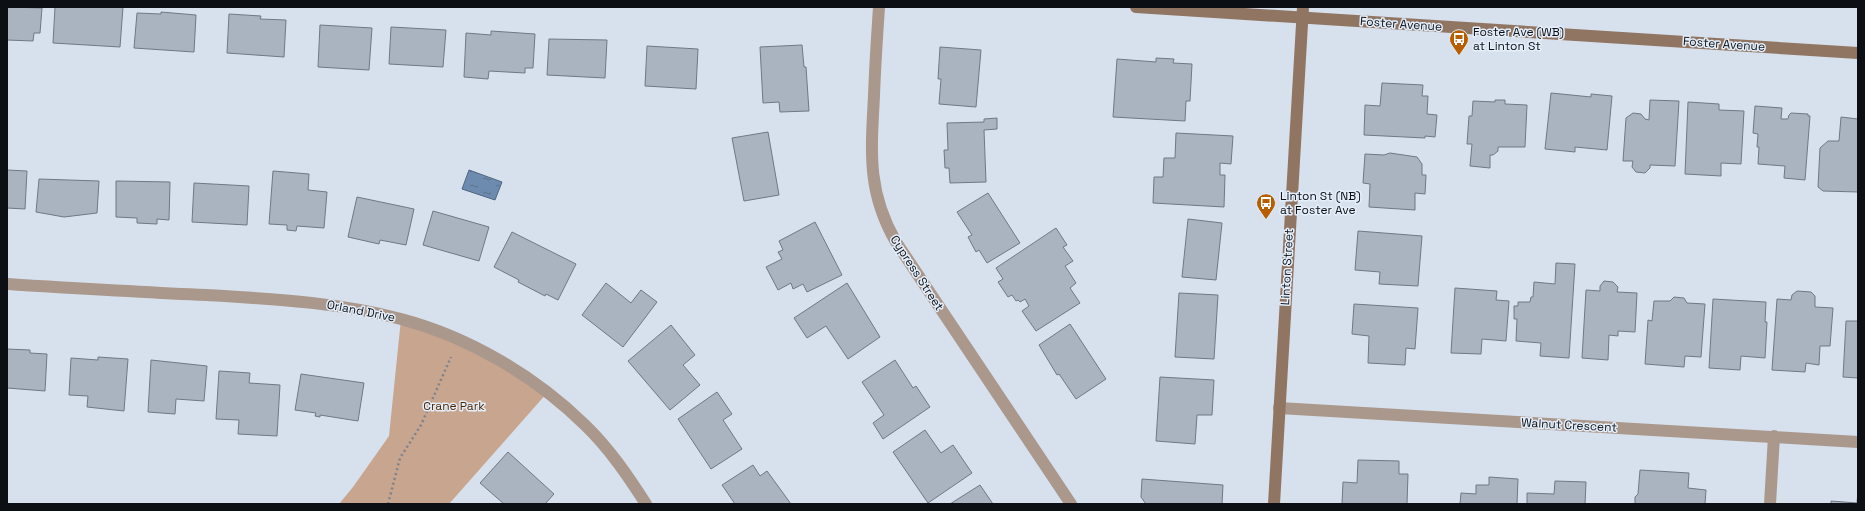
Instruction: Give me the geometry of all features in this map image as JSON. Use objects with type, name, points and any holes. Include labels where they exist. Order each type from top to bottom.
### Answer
[{"type":"street","name":"Cypress Street","points":[[879,7],[871,149],[875,192],[881,213],[896,242],[1071,504]]},
{"type":"street","name":"Foster Avenue","points":[[1136,7],[1303,12],[1858,53]]},
{"type":"street","name":"Linton Street","points":[[1274,504],[1303,12]]},
{"type":"street","name":"Orland Drive","points":[[7,284],[300,301],[344,307],[401,319],[435,329],[493,356],[520,373],[585,425],[630,478],[646,504]]},
{"type":"street","name":"Walnut Crescent","points":[[1279,408],[1858,442]]},
{"type":"street","points":[[1770,504],[1774,436]]},
{"type":"path","points":[[388,504],[400,458],[421,425],[458,340]]},
{"type":"green space","name":"Crane Park","points":[[401,319],[435,329],[547,393],[449,504],[339,504],[353,487],[389,436]]},
{"type":"water","points":[[469,170],[502,182],[495,200],[462,189]]},
{"type":"building","points":[[7,7],[42,8],[40,33],[34,33],[33,41],[7,40]]},
{"type":"building","points":[[55,7],[123,7],[120,47],[53,43]]},
{"type":"building","points":[[161,12],[196,15],[194,52],[134,48],[137,13],[161,14]]},
{"type":"building","points":[[229,14],[261,16],[260,19],[286,20],[284,57],[227,53]]},
{"type":"building","points":[[320,25],[372,28],[369,70],[318,67]]},
{"type":"building","points":[[391,27],[446,30],[443,67],[389,64]]},
{"type":"building","points":[[491,31],[535,34],[533,68],[525,68],[525,73],[489,71],[488,79],[464,77],[466,33],[491,35]]},
{"type":"building","points":[[549,39],[607,40],[605,78],[547,75]]},
{"type":"building","points":[[802,45],[804,67],[806,67],[809,111],[780,112],[779,102],[763,103],[760,47]]},
{"type":"building","points":[[647,46],[698,49],[696,89],[645,86]]},
{"type":"building","points":[[940,47],[981,50],[976,107],[939,104],[941,79],[938,79]]},
{"type":"building","points":[[1156,58],[1174,59],[1173,63],[1192,64],[1190,101],[1186,101],[1185,121],[1113,117],[1117,59],[1156,62]]},
{"type":"building","points":[[1382,83],[1423,85],[1422,96],[1428,96],[1427,114],[1437,115],[1435,137],[1425,136],[1425,138],[1364,135],[1365,105],[1380,106]]},
{"type":"building","points":[[1551,93],[1591,97],[1591,94],[1612,96],[1607,150],[1575,147],[1575,152],[1545,149]]},
{"type":"building","points":[[1495,100],[1505,100],[1505,104],[1527,105],[1525,147],[1498,147],[1498,151],[1493,155],[1490,155],[1490,168],[1470,166],[1472,144],[1467,144],[1469,116],[1472,116],[1473,101],[1495,102]]},
{"type":"building","points":[[1650,100],[1679,101],[1675,166],[1650,165],[1650,168],[1645,173],[1636,172],[1632,167],[1633,161],[1623,161],[1626,118],[1633,113],[1641,114],[1645,119],[1649,120]]},
{"type":"building","points":[[1688,102],[1719,104],[1719,110],[1744,111],[1741,164],[1721,163],[1721,176],[1685,174]]},
{"type":"building","points":[[1755,106],[1782,108],[1781,119],[1788,119],[1791,113],[1808,114],[1808,116],[1810,116],[1805,180],[1784,178],[1785,166],[1758,164],[1758,134],[1753,133]]},
{"type":"building","points":[[1841,117],[1858,119],[1858,192],[1823,191],[1818,187],[1820,148],[1828,141],[1839,141]]},
{"type":"building","points":[[997,118],[997,129],[984,130],[986,182],[950,183],[949,168],[945,168],[944,150],[948,150],[947,123],[984,122],[984,119]]},
{"type":"building","points":[[768,132],[779,195],[744,201],[732,138]]},
{"type":"building","points":[[1176,133],[1233,136],[1231,164],[1220,163],[1220,175],[1225,175],[1224,207],[1153,203],[1154,177],[1163,177],[1164,158],[1175,158]]},
{"type":"building","points":[[1390,153],[1417,157],[1422,164],[1422,175],[1426,175],[1425,194],[1415,193],[1415,210],[1369,207],[1370,184],[1363,183],[1365,154],[1384,155]]},
{"type":"building","points":[[7,170],[27,171],[25,209],[7,208]]},
{"type":"building","points":[[273,171],[309,174],[308,190],[327,192],[324,228],[297,226],[296,231],[287,230],[287,225],[269,224]]},
{"type":"building","points":[[39,179],[99,181],[97,213],[64,217],[36,212]]},
{"type":"building","points":[[116,181],[170,182],[169,220],[157,219],[157,224],[137,223],[137,218],[116,217]]},
{"type":"building","points":[[194,183],[249,186],[247,225],[192,222]]},
{"type":"building","points":[[988,193],[1020,243],[987,263],[979,250],[976,252],[968,237],[972,235],[957,212]]},
{"type":"building","points":[[357,197],[414,209],[406,245],[380,240],[379,244],[348,237]]},
{"type":"building","points":[[433,211],[489,227],[479,261],[423,245]]},
{"type":"building","points":[[1188,219],[1222,223],[1216,280],[1182,277]]},
{"type":"building","points":[[815,222],[842,275],[807,292],[803,284],[793,289],[791,283],[778,290],[766,267],[782,259],[778,252],[783,250],[779,241]]},
{"type":"building","points":[[1056,228],[1067,245],[1063,247],[1073,261],[1065,266],[1076,283],[1070,288],[1080,303],[1036,331],[1022,311],[1029,306],[1025,299],[1020,302],[1018,300],[1016,301],[1012,295],[1008,297],[998,282],[1003,279],[996,268]]},
{"type":"building","points":[[1358,231],[1422,236],[1418,286],[1379,284],[1380,272],[1355,270]]},
{"type":"building","points":[[512,232],[576,264],[558,300],[546,294],[545,296],[494,267]]},
{"type":"building","points":[[1556,263],[1575,264],[1569,358],[1540,356],[1541,343],[1516,341],[1517,319],[1514,319],[1514,306],[1518,306],[1518,302],[1530,302],[1531,297],[1533,297],[1534,282],[1555,284]]},
{"type":"building","points":[[1604,281],[1613,282],[1618,287],[1617,292],[1637,293],[1635,332],[1618,331],[1618,336],[1609,335],[1608,360],[1582,358],[1586,290],[1600,291],[1600,286]]},
{"type":"building","points":[[606,283],[631,303],[641,290],[657,302],[623,347],[582,315]]},
{"type":"building","points":[[847,283],[880,337],[848,359],[826,326],[807,338],[794,318]]},
{"type":"building","points":[[1455,288],[1497,291],[1496,300],[1509,301],[1506,341],[1482,339],[1481,354],[1451,353]]},
{"type":"building","points":[[1797,291],[1811,292],[1815,296],[1815,307],[1833,308],[1830,346],[1820,346],[1819,365],[1806,363],[1805,372],[1772,370],[1777,299],[1791,300],[1792,295]]},
{"type":"building","points":[[1179,293],[1218,295],[1214,359],[1175,357]]},
{"type":"building","points":[[1674,297],[1684,298],[1687,303],[1705,304],[1701,357],[1685,356],[1684,367],[1645,364],[1648,320],[1652,321],[1654,301],[1670,301]]},
{"type":"building","points":[[1713,299],[1766,302],[1765,322],[1767,322],[1765,358],[1741,356],[1740,370],[1709,368]]},
{"type":"building","points":[[1354,304],[1418,308],[1415,349],[1406,348],[1405,365],[1368,363],[1369,336],[1352,334]]},
{"type":"building","points":[[1846,321],[1858,321],[1858,378],[1843,377]]},
{"type":"building","points":[[1070,324],[1106,379],[1076,399],[1059,374],[1057,375],[1039,345]]},
{"type":"building","points":[[671,325],[695,355],[683,365],[700,385],[670,410],[628,361]]},
{"type":"building","points":[[7,349],[30,350],[30,353],[47,354],[45,391],[7,388]]},
{"type":"building","points":[[98,357],[128,359],[124,411],[87,407],[88,396],[69,395],[71,358],[98,360]]},
{"type":"building","points":[[151,360],[207,366],[204,401],[176,399],[175,414],[148,412]]},
{"type":"building","points":[[895,360],[913,388],[916,386],[930,407],[883,439],[873,423],[884,415],[862,382]]},
{"type":"building","points":[[219,371],[250,373],[249,383],[280,385],[277,436],[238,434],[239,420],[216,419]]},
{"type":"building","points":[[301,374],[364,383],[358,421],[320,415],[320,417],[315,416],[316,413],[295,410]]},
{"type":"building","points":[[1160,377],[1214,380],[1212,415],[1197,415],[1195,444],[1156,441]]},
{"type":"building","points":[[717,392],[732,414],[723,420],[742,449],[711,469],[678,419]]},
{"type":"building","points":[[925,430],[941,453],[953,445],[972,473],[928,503],[893,452]]},
{"type":"building","points":[[508,452],[554,494],[545,504],[504,504],[480,483]]},
{"type":"building","points":[[1358,460],[1399,461],[1399,474],[1408,474],[1407,504],[1342,504],[1343,482],[1357,483]]},
{"type":"building","points":[[753,465],[760,476],[767,471],[791,504],[735,504],[722,485]]},
{"type":"building","points":[[1640,470],[1689,473],[1688,488],[1706,490],[1705,504],[1635,504],[1635,497],[1638,494]]},
{"type":"building","points":[[1489,477],[1518,479],[1517,504],[1460,504],[1461,493],[1476,494],[1476,485],[1489,485]]},
{"type":"building","points":[[1142,479],[1223,485],[1222,504],[1146,504],[1141,497]]},
{"type":"building","points":[[1555,481],[1586,482],[1585,504],[1527,504],[1527,493],[1554,494]]},
{"type":"building","points":[[980,485],[993,504],[950,504]]},
{"type":"building","points":[[1858,490],[1858,504],[1831,504],[1831,501],[1857,503]]},
{"type":"place","name":"Foster Ave (WB) at Linton St","points":[[1459,56]]},
{"type":"place","name":"Linton St (NB) at Foster Ave","points":[[1266,220]]}]
